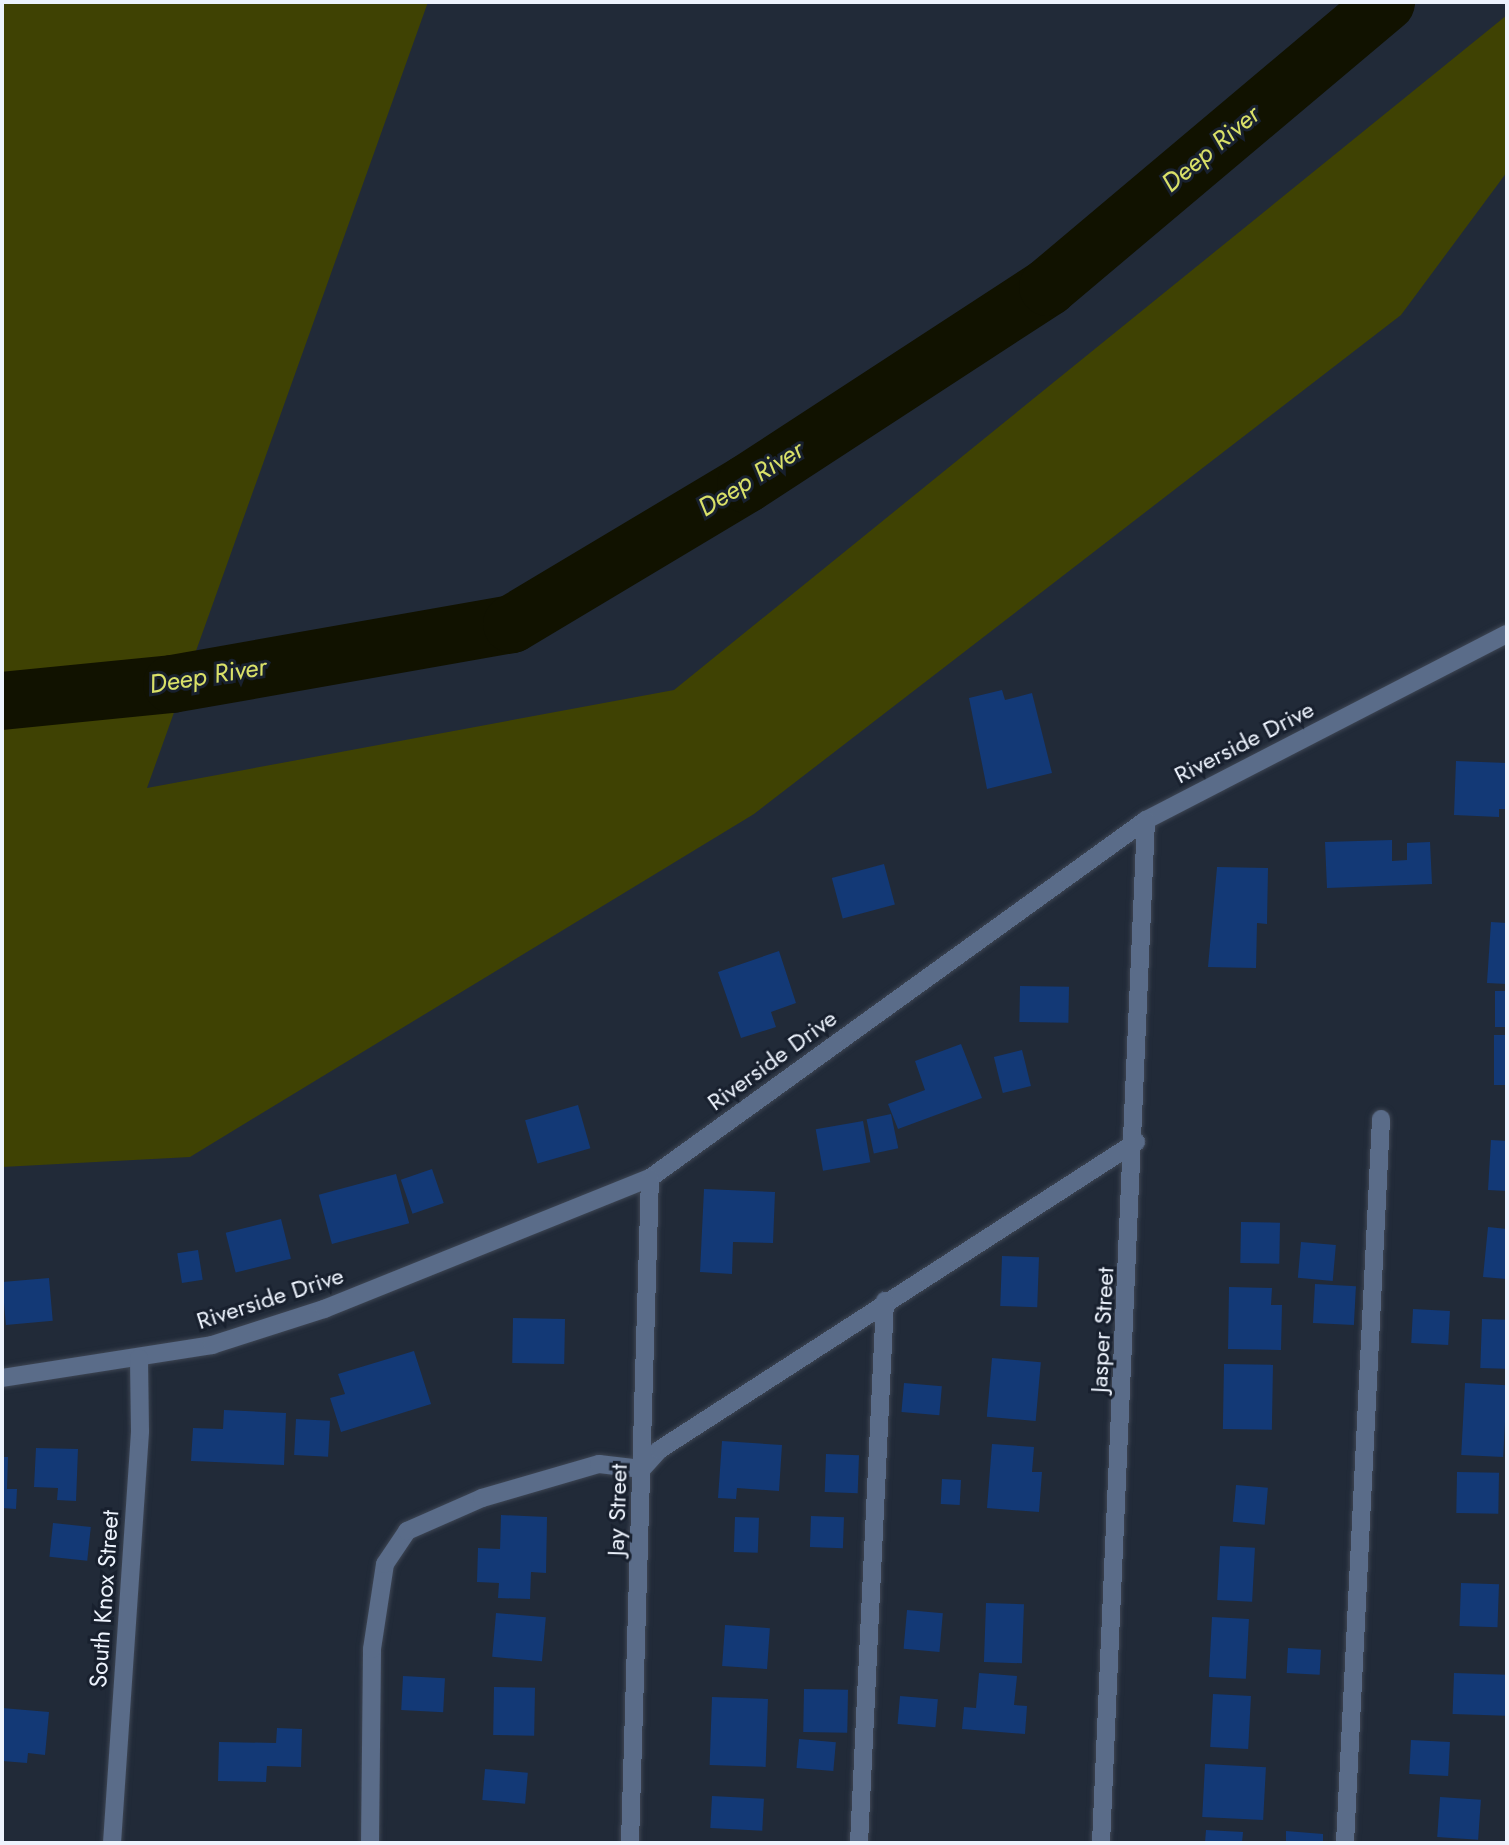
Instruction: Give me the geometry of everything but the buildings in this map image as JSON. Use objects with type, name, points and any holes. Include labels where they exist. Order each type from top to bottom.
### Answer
[{"type":"street","name":"Riverside Drive","points":[[2,1378],[212,1345],[324,1309],[650,1178],[1146,820],[1507,634]]},
{"type":"street","name":"Jasper Street","points":[[1101,1843],[1136,1142],[1146,820]]},
{"type":"street","points":[[1345,1843],[1381,1119]]},
{"type":"street","points":[[370,1843],[372,1649],[385,1564],[407,1531],[482,1498],[599,1464],[642,1469],[659,1450],[885,1301],[1136,1142]]},
{"type":"street","name":"Jay Street","points":[[630,1843],[650,1178]]},
{"type":"street","points":[[859,1843],[885,1301]]},
{"type":"street","name":"South Knox Street","points":[[112,1843],[140,1431],[139,1358]]},
{"type":"shaded area","points":[[2,2],[428,2],[147,788],[674,690],[1507,15],[1507,172],[1401,315],[754,814],[190,1157],[2,1167]]},
{"type":"waterway","name":"Deep River","points":[[2,701],[172,684],[512,624],[746,484],[1048,287],[1386,2]]}]
